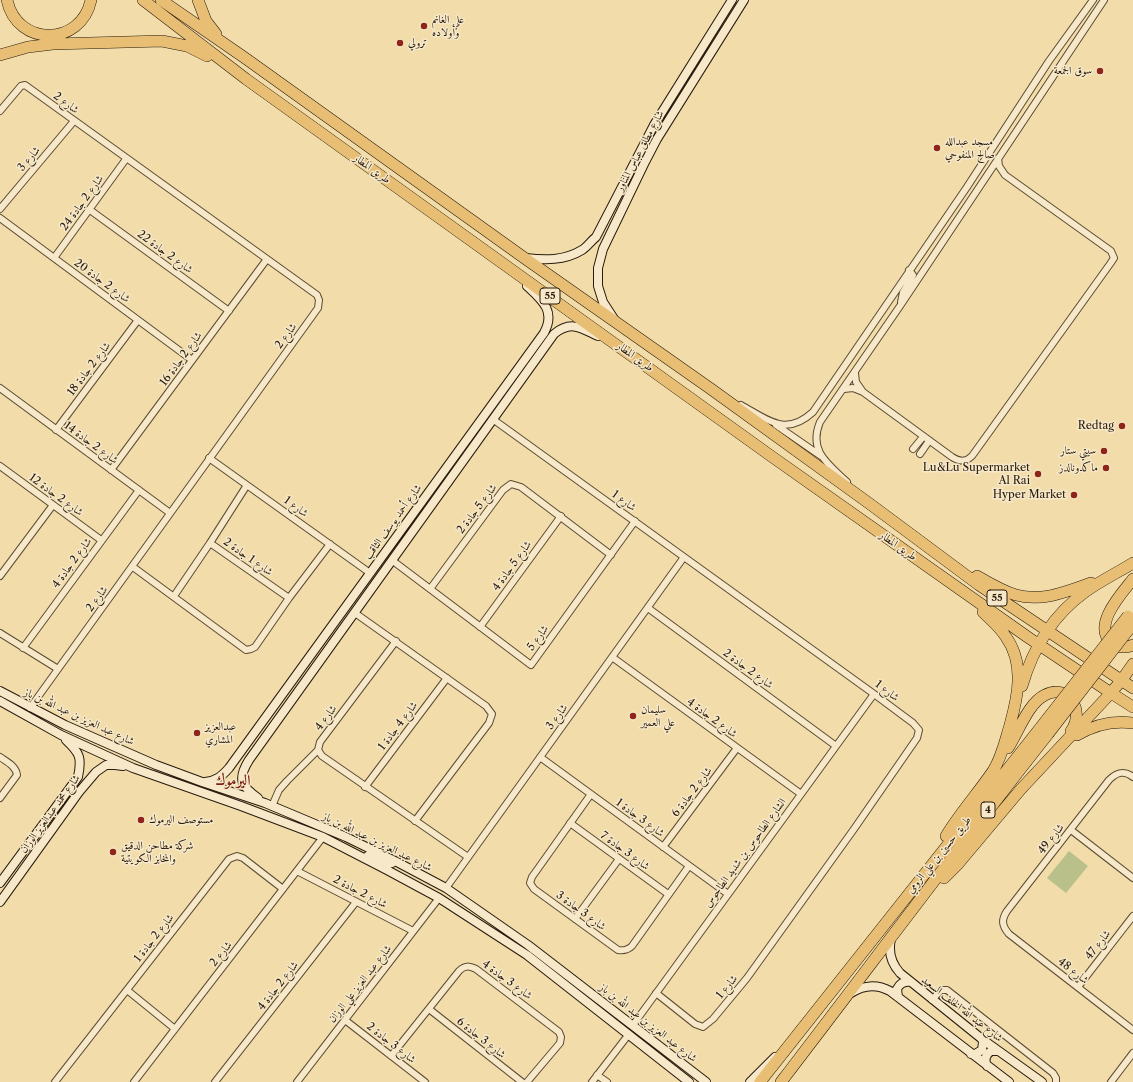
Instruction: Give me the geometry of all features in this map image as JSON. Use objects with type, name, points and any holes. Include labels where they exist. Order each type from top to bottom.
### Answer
[{"type":"highway","points":[[7,0],[13,15],[23,27],[35,33],[55,36],[68,31],[80,23],[88,12],[91,0]]},
{"type":"highway","name":"طريق المطار","points":[[143,0],[246,79],[770,456],[1039,644],[1133,707]]},
{"type":"highway","name":"طريق المطار","points":[[161,0],[246,58],[523,257],[711,389],[950,562],[979,585],[1133,688]]},
{"type":"highway","points":[[198,0],[206,21],[214,33],[246,58]]},
{"type":"highway","points":[[0,55],[53,44],[162,41],[187,46],[246,79]]},
{"type":"highway","points":[[950,562],[1000,588],[1014,594],[1032,598],[1060,594],[1115,574]]},
{"type":"highway","points":[[999,760],[1027,667],[1039,644],[1057,616],[1070,603],[1086,591],[1133,563]]},
{"type":"highway","points":[[1133,579],[1111,608],[1105,627],[1107,637],[1115,644],[1125,647],[1133,645]]},
{"type":"highway","points":[[960,589],[996,624],[1011,644],[1018,672],[1018,692],[1016,702]]},
{"type":"highway","name":"طريق حسين بن علي الرومي","points":[[781,1082],[930,888],[1044,731],[1131,616]]},
{"type":"highway","points":[[930,888],[945,877],[958,864],[1021,789],[1122,681],[1133,664]]},
{"type":"highway","points":[[930,866],[949,831],[1011,744],[1032,708],[1039,699],[1046,694],[1054,692],[1062,693],[1069,697],[1074,703],[1077,711],[1077,719],[1068,734],[1066,742]]},
{"type":"highway","points":[[1066,742],[1085,730],[1100,724],[1133,722]]},
{"type":"highway","name":"طريق حسين بن علي الرومي","points":[[760,1082],[930,866],[1044,731]]},
{"type":"street","name":"شارع مطلق عباس المناور","points":[[523,257],[545,260],[564,258],[583,250],[596,236],[654,125],[732,0]]},
{"type":"street","name":"شارع مطلق عباس المناور","points":[[616,323],[604,302],[598,286],[598,268],[603,249],[657,139],[744,0]]},
{"type":"street","points":[[711,389],[780,424],[790,425],[804,420],[813,412],[967,187],[1049,61],[1093,0]]},
{"type":"street","points":[[821,456],[815,441],[820,422],[855,373],[1104,0]]},
{"type":"street","points":[[1044,92],[1039,91],[1037,85],[1046,70],[1049,61]]},
{"type":"street","name":"شارع 2","points":[[0,110],[21,86],[25,85],[317,295],[319,300],[318,308],[170,513],[133,567],[30,708]]},
{"type":"street","name":"شارع 3","points":[[0,209],[74,121]]},
{"type":"street","name":"شارع 2 جادة 24","points":[[54,258],[126,158]]},
{"type":"street","points":[[844,389],[853,388],[863,392],[956,460],[961,461],[970,458],[1113,260],[1113,253],[1107,248],[1005,175],[999,166],[998,158]]},
{"type":"street","points":[[619,192],[620,198],[623,200],[627,199]]},
{"type":"street","name":"شارع 2 جادة 22","points":[[90,210],[229,311]]},
{"type":"street","name":"شارع 2 جادة 20","points":[[0,218],[192,360]]},
{"type":"street","name":"شارع 2 جادة 16","points":[[111,470],[267,259]]},
{"type":"street","name":"شارع أحمد يوسف الثاقب","points":[[202,782],[213,781],[222,776],[254,734],[544,333],[549,318],[545,305],[542,300],[505,264]]},
{"type":"street","points":[[900,306],[903,292],[913,275],[909,270]]},
{"type":"street","name":"شارع 2 جادة 18","points":[[56,430],[138,320]]},
{"type":"street","name":"شارع أحمد يوسف الثاقب","points":[[268,805],[246,789],[242,781],[243,773],[249,760],[494,420],[554,334],[565,327],[578,326],[620,347]]},
{"type":"street","points":[[532,366],[533,356],[544,339],[544,333]]},
{"type":"street","points":[[834,401],[830,400],[829,397],[836,385],[840,373]]},
{"type":"street","points":[[855,373],[856,382],[863,392]]},
{"type":"street","name":"شارع 2 جادة 14","points":[[0,388],[170,513]]},
{"type":"street","name":"شارع 1","points":[[494,420],[874,694],[919,730],[919,734],[854,829],[747,978],[713,1019],[703,1027],[695,1024],[656,992]]},
{"type":"street","points":[[770,420],[821,456],[870,504]]},
{"type":"street","points":[[913,449],[923,436]]},
{"type":"street","points":[[920,454],[929,441]]},
{"type":"street","name":"شارع 1","points":[[210,458],[370,573]]},
{"type":"street","name":"شارع 2 جادة 12","points":[[1,470],[101,540]]},
{"type":"street","name":"شارع 5 جادة 2","points":[[430,589],[503,490],[511,484],[521,487],[611,555]]},
{"type":"street","points":[[210,542],[247,485]]},
{"type":"street","name":"شارع 2 جادة 4","points":[[23,648],[139,490]]},
{"type":"street","points":[[0,576],[53,505]]},
{"type":"street","name":"شارع 5 جادة 4","points":[[480,627],[561,516]]},
{"type":"street","points":[[402,548],[402,541],[412,524],[411,521],[408,520]]},
{"type":"street","name":"شارع 5","points":[[393,561],[531,664],[635,521]]},
{"type":"street","name":"شارع 1 جادة 2","points":[[174,596],[210,542],[289,598]]},
{"type":"street","points":[[133,567],[246,650],[255,647],[289,598],[330,544]]},
{"type":"street","name":"شارع 3","points":[[446,888],[684,557]]},
{"type":"street","name":"شارع 2 جادة 2","points":[[648,608],[836,746]]},
{"type":"street","points":[[355,613],[486,706],[492,714],[489,723],[414,821]]},
{"type":"street","points":[[0,633],[58,669]]},
{"type":"street","name":"شارع 4","points":[[268,805],[287,781],[318,750],[320,742],[396,641]]},
{"type":"street","name":"شارع 2 جادة 4","points":[[612,657],[801,794]]},
{"type":"street","name":"شارع 4 جادة 1","points":[[365,787],[447,678]]},
{"type":"street","name":"شارع عبد العزيز بن عبد الله بن باز","points":[[0,691],[64,725],[156,765],[268,805],[364,846],[446,888],[528,945],[706,1082]]},
{"type":"street","name":"الشارع الطاحوس بن شديد الطاحوس","points":[[633,1025],[874,694]]},
{"type":"street","name":"شارع عبد العزيز بن عبد الله بن باز","points":[[0,701],[61,735],[133,768],[323,837],[438,898],[527,955],[689,1082]]},
{"type":"street","points":[[249,760],[245,760],[243,758],[243,754],[254,738],[254,734]]},
{"type":"street","name":"شارع محمد عبدالعزيز الوزان","points":[[0,883],[78,777],[81,764],[79,755],[74,747],[61,735]]},
{"type":"street","name":"شارع 2 جادة 6","points":[[663,847],[737,748]]},
{"type":"street","points":[[318,750],[322,756],[365,787],[468,857]]},
{"type":"street","points":[[0,757],[15,767],[17,774],[0,798]]},
{"type":"street","name":"شارع 3 جادة 1","points":[[540,757],[728,894]]},
{"type":"street","name":"شارع محمد عبدالعزيز الوزان","points":[[1,899],[79,792],[96,772],[106,765],[133,768]]},
{"type":"street","name":"شارع 49","points":[[1003,925],[1006,911],[1109,780],[1122,772],[1126,772],[1133,777]]},
{"type":"street","points":[[72,787],[76,788],[79,792]]},
{"type":"street","name":"شارع 3 جادة 3","points":[[591,794],[532,876],[530,883],[534,889],[618,950],[623,951],[632,946],[689,866]]},
{"type":"street","name":"شارع 3 جادة 7","points":[[570,823],[668,894]]},
{"type":"street","points":[[1071,830],[1133,878]]},
{"type":"street","name":"شارع 2","points":[[134,1082],[323,837]]},
{"type":"street","points":[[333,843],[341,843],[359,852],[363,850],[364,846]]},
{"type":"street","points":[[365,860],[365,857],[369,855],[387,864],[397,862]]},
{"type":"street","name":"شارع 2 جادة 1","points":[[55,1082],[229,859],[237,856],[242,858],[283,890]]},
{"type":"street","points":[[575,919],[619,859]]},
{"type":"street","points":[[0,887],[10,874],[10,870]]},
{"type":"street","name":"شارع 2 جادة 2","points":[[297,871],[413,931]]},
{"type":"street","name":"شارع عبد العزيز علي الوزان","points":[[297,1082],[438,898]]},
{"type":"street","name":"شارع 2 جادة 4","points":[[215,1082],[356,902]]},
{"type":"street","name":"شارع 47","points":[[1078,987],[1133,916]]},
{"type":"street","name":"شارع 48","points":[[1003,925],[1004,929],[1009,934],[1133,1030]]},
{"type":"street","points":[[494,934],[501,934],[524,948],[528,945]]},
{"type":"street","name":"شارع عبد الله الخلف السعيد","points":[[891,939],[890,948],[892,962],[897,969],[932,1000],[998,1051],[1042,1082]]},
{"type":"street","points":[[527,955],[531,951],[549,964],[554,965]]},
{"type":"street","name":"شارع 3 جادة 4","points":[[391,1056],[464,967],[470,966],[559,1032],[561,1037],[560,1043],[527,1082]]},
{"type":"street","points":[[898,997],[896,992],[898,986],[903,982],[911,982]]},
{"type":"street","points":[[850,993],[863,987],[872,986],[886,989],[1009,1082]]},
{"type":"street","points":[[127,990],[176,1029]]},
{"type":"street","points":[[932,1000],[941,990],[947,990],[1053,1072],[1056,1082]]},
{"type":"street","name":"شارع 3 جادة 6","points":[[429,1009],[522,1082]]},
{"type":"street","name":"شارع 3 جادة 2","points":[[345,1020],[425,1082]]},
{"type":"street","points":[[592,1082],[629,1034]]},
{"type":"street","points":[[971,1054],[975,1054],[982,1050],[982,1038]]},
{"type":"street","points":[[750,1082],[771,1060],[787,1048]]},
{"type":"street","points":[[987,1066],[986,1056],[991,1051],[998,1051]]},
{"type":"street","points":[[1110,1082],[1133,1052]]},
{"type":"street","points":[[597,1075],[607,1082]]},
{"type":"green space","points":[[1069,851],[1088,866],[1066,893],[1047,878]]},
{"type":"place","name":"علي الغانم وأولاده","points":[[424,26]]},
{"type":"place","name":"ترولي","points":[[400,43]]},
{"type":"place","name":"سوق الجمعة","points":[[1100,71]]},
{"type":"place","name":"مسجد عبدالله صالح المنفوحي","points":[[937,148]]},
{"type":"place","name":"Redtag","points":[[1122,426]]},
{"type":"place","name":"سيتي ستار","points":[[1104,451]]},
{"type":"place","name":"ماكدونالدز","points":[[1106,468]]},
{"type":"place","name":"Lu&Lu Supermarket Al Rai","points":[[1038,474]]},
{"type":"place","name":"Hyper Market","points":[[1074,495]]},
{"type":"place","name":"سليمان علي العمير","points":[[633,716]]},
{"type":"place","name":"عبدالعزيز المشاري","points":[[197,733]]},
{"type":"place","name":"مستوصف اليرموك","points":[[141,820]]},
{"type":"place","name":"شركة مطاحن الدقيق والمخابز الكويتية","points":[[113,852]]},
{"type":"district","name":"اليرموك","points":[[233,781]]}]
